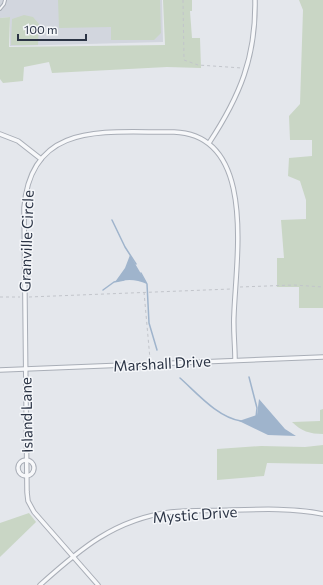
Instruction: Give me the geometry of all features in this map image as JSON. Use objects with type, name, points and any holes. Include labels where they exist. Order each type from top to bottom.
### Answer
[{"type":"street","points":[[209,143],[232,106],[246,74],[253,42],[255,0]]},
{"type":"street","name":"Granville Circle","points":[[24,370],[24,208],[28,182],[41,159],[49,150],[66,140],[89,134],[183,132],[198,136],[209,143],[225,162],[234,196],[238,265],[238,288],[234,321],[236,360]]},
{"type":"street","points":[[0,134],[18,141],[41,159]]},
{"type":"street","name":"Marshall Drive","points":[[0,370],[323,357]]},
{"type":"street","name":"Island Lane","points":[[24,370],[27,496],[32,508],[98,585]]},
{"type":"street","name":"Island Lane","points":[[27,460],[31,462],[34,467],[33,473],[26,477],[21,475],[17,468],[21,461],[27,460]]},
{"type":"street","name":"Mystic Drive","points":[[40,585],[72,556],[94,540],[112,529],[154,515],[178,512],[277,509],[323,514]]},
{"type":"lane","points":[[0,9],[5,0]]},
{"type":"path","points":[[184,0],[184,60],[198,65],[243,68]]},
{"type":"path","points":[[29,296],[294,285],[323,287]]},
{"type":"path","points":[[144,292],[150,360]]},
{"type":"path","points":[[0,297],[20,297]]},
{"type":"shaded area","points":[[0,0],[162,0],[163,42],[10,46],[10,17],[0,18]]},
{"type":"green space","points":[[58,0],[160,0],[161,33],[154,40],[111,40],[111,27],[59,28]]},
{"type":"green space","points":[[163,0],[192,0],[192,11],[190,11],[192,38],[200,38],[201,68],[167,67],[52,73],[49,62],[24,67],[23,81],[3,83],[0,79],[0,18],[10,17],[9,47],[165,45]]},
{"type":"green space","points":[[299,0],[323,0],[323,308],[299,308],[299,287],[277,287],[277,258],[284,258],[281,220],[306,219],[306,200],[300,181],[288,176],[289,158],[312,156],[312,140],[290,140],[289,116],[300,104],[303,10]]},
{"type":"green space","points":[[24,15],[33,17],[39,24],[38,45],[11,45],[12,19]]},
{"type":"green space","points":[[323,409],[323,434],[306,431],[299,428],[292,422],[320,421],[320,410]]},
{"type":"green space","points":[[323,445],[323,464],[267,463],[264,476],[217,480],[217,449],[261,446],[305,447]]},
{"type":"green space","points":[[29,513],[36,522],[0,557],[0,523]]},
{"type":"water","points":[[130,255],[147,284],[131,280],[115,282],[125,268]]},
{"type":"water","points":[[259,399],[285,429],[296,436],[268,435],[239,421],[257,415]]},
{"type":"waterway","points":[[112,220],[125,247],[136,264]]},
{"type":"waterway","points":[[141,273],[147,284],[149,323],[157,350]]},
{"type":"waterway","points":[[103,290],[114,282],[124,280]]},
{"type":"waterway","points":[[249,377],[257,408],[256,417]]},
{"type":"waterway","points":[[180,378],[216,410],[232,419],[241,421]]}]
